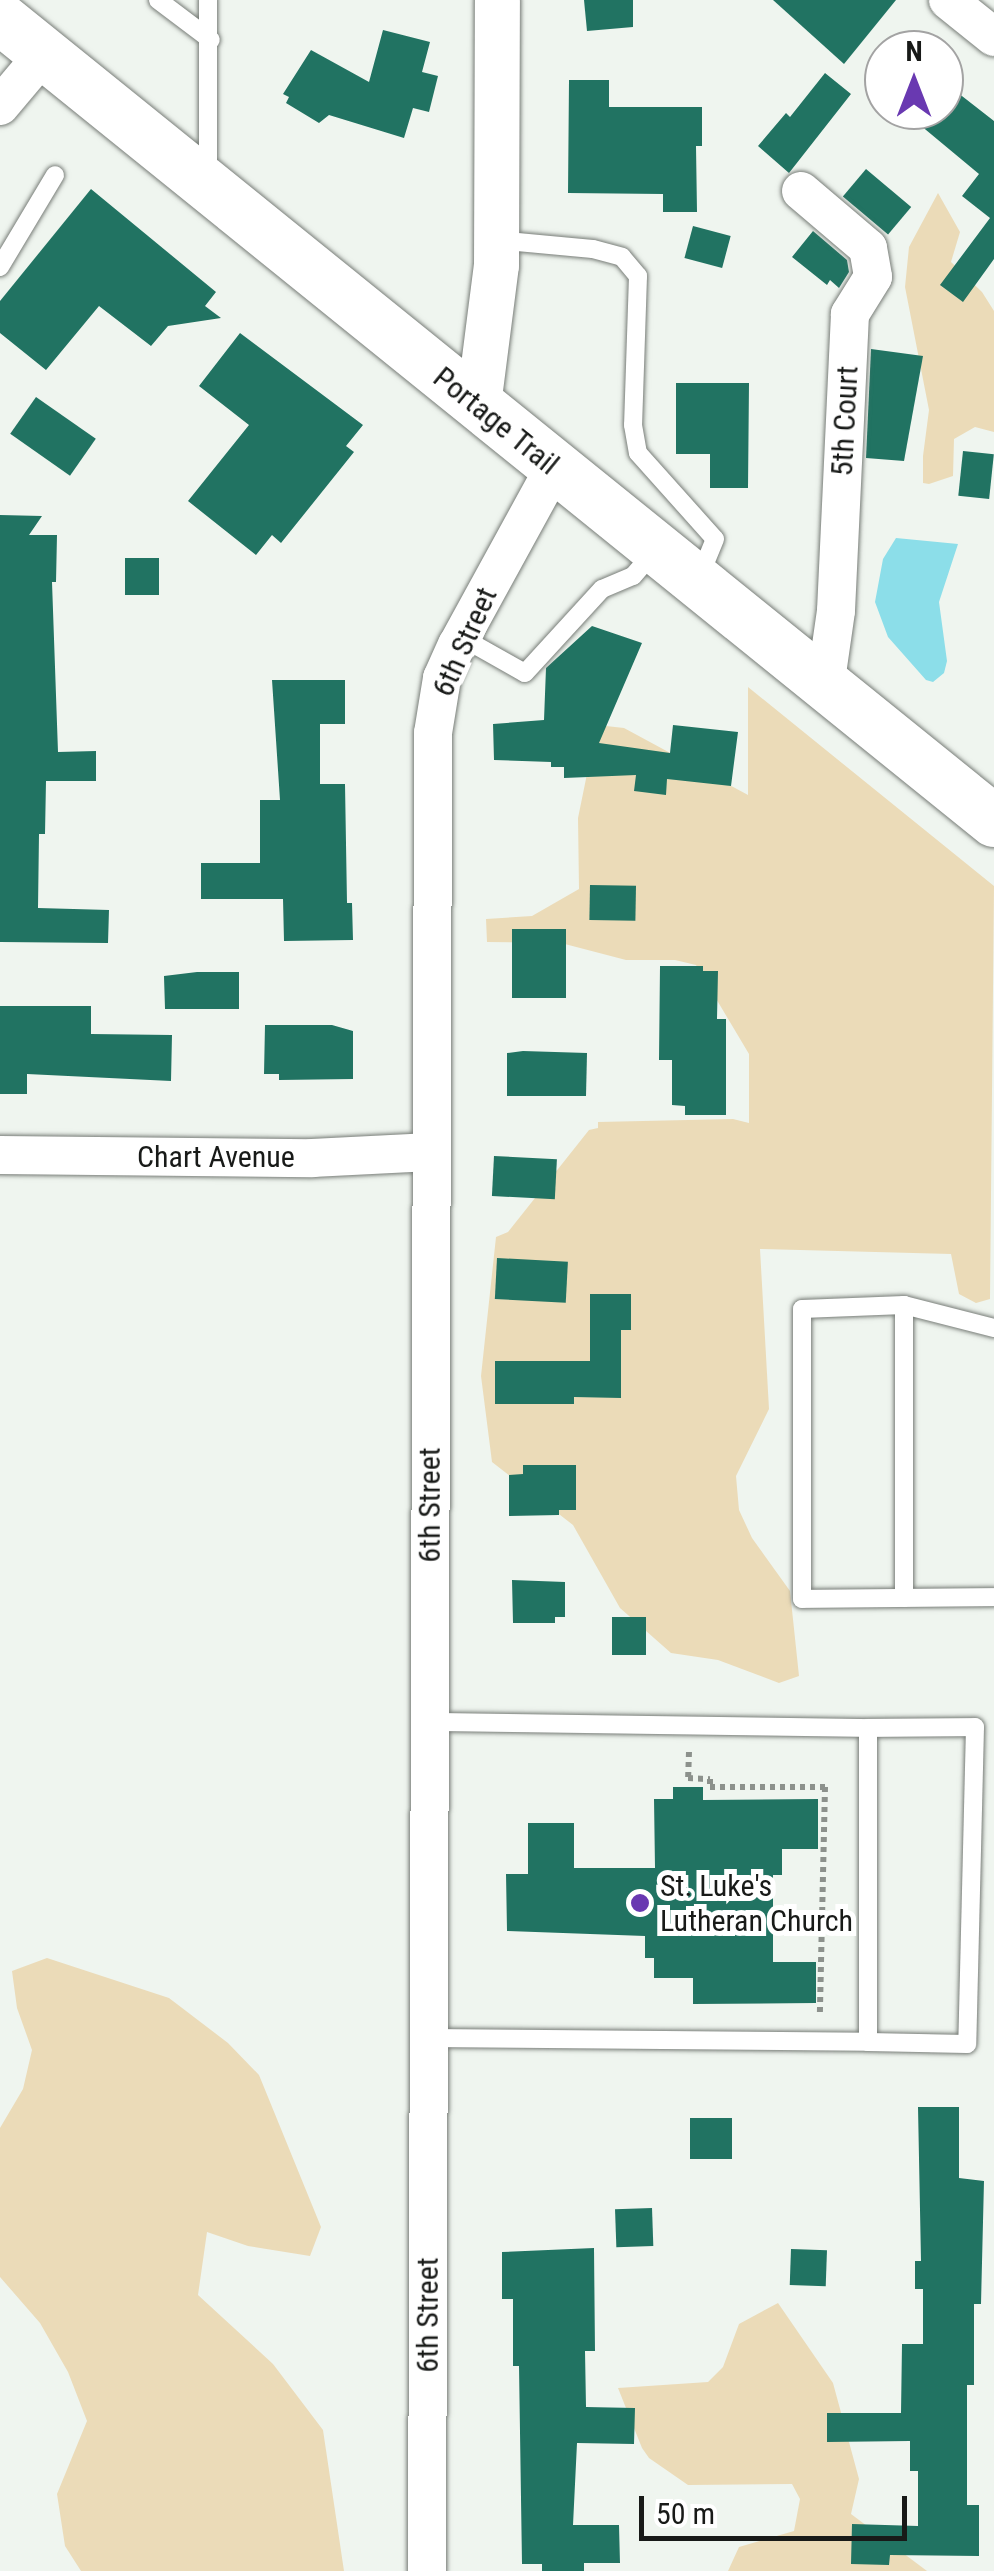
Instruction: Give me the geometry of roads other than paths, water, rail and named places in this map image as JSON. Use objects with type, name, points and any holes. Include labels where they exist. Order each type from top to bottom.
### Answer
[{"type":"main road","name":"Portage Trail","points":[[0,18],[825,688],[986,808]]},
{"type":"street","points":[[478,405],[496,240],[497,0]]},
{"type":"street","points":[[948,0],[994,37]]},
{"type":"street","points":[[0,106],[43,54]]},
{"type":"street","name":"5th Court","points":[[801,191],[868,248],[873,277],[850,314],[836,611],[825,688]]},
{"type":"street","name":"6th Street","points":[[427,2571],[433,733],[442,678],[461,636],[554,468]]},
{"type":"street","name":"Chart Avenue","points":[[0,1156],[312,1158],[431,1152]]},
{"type":"lane","points":[[158,0],[211,40]]},
{"type":"lane","points":[[208,0],[208,185]]},
{"type":"lane","points":[[0,267],[55,174]]},
{"type":"lane","points":[[496,240],[593,249],[622,258],[638,276],[633,425],[638,453],[715,539],[696,583]]},
{"type":"lane","points":[[461,636],[525,673],[602,589],[632,576],[656,550]]},
{"type":"lane","points":[[904,1305],[904,1598]]},
{"type":"lane","points":[[994,1328],[904,1305],[802,1309],[802,1599],[994,1597]]},
{"type":"lane","points":[[429,2038],[967,2044],[975,1728],[430,1722]]},
{"type":"lane","points":[[868,1728],[868,2042]]},
{"type":"water","points":[[896,538],[958,544],[939,602],[947,661],[944,673],[933,682],[926,680],[888,637],[875,602],[883,559]]},
{"type":"place","name":"St. Luke's Lutheran Church","points":[[640,1903]]}]
